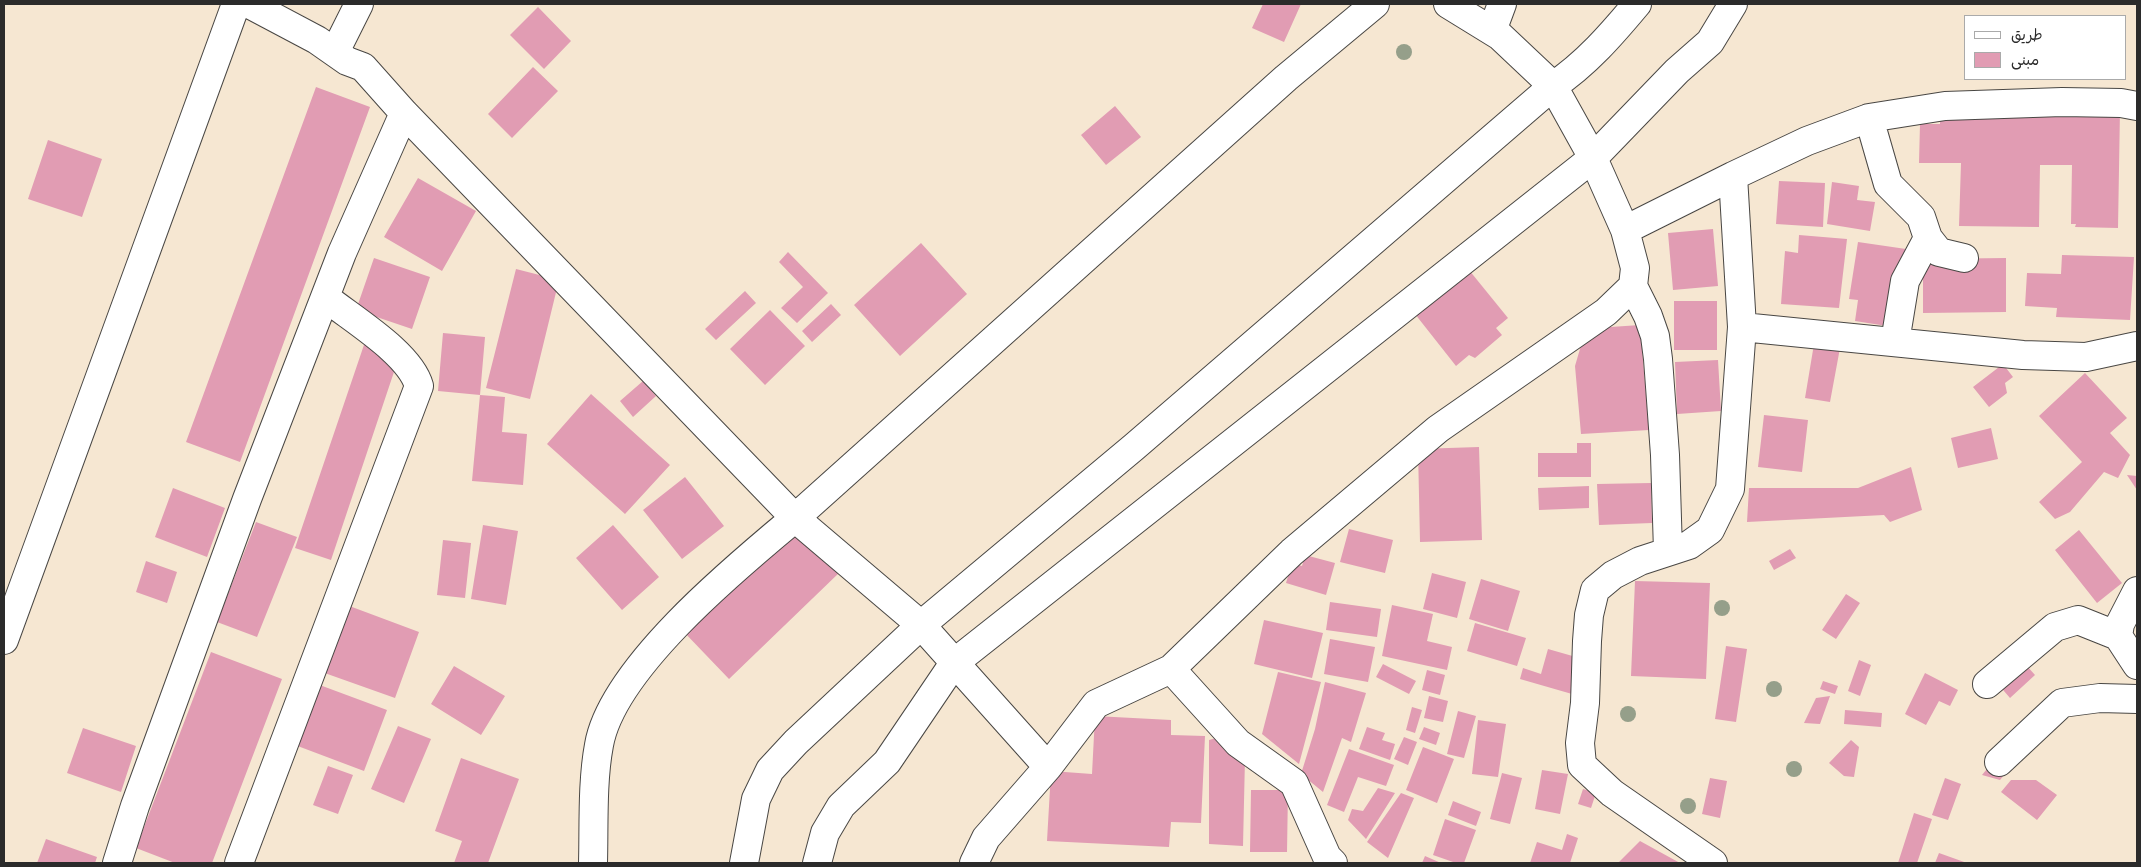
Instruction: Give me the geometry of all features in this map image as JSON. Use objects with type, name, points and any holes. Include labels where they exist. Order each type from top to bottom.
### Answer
[{"type":"street","points":[[4,640],[236,4]]},
{"type":"street","points":[[249,4],[363,67],[404,113],[795,518],[921,625],[1048,767]]},
{"type":"street","points":[[335,52],[359,4]]},
{"type":"street","points":[[593,863],[598,745],[609,711],[654,649],[740,563],[795,518],[1286,78],[1375,4]]},
{"type":"street","points":[[1448,4],[1492,31],[1553,86],[1593,158],[1625,230],[1635,268],[1633,286],[1655,336],[1665,455],[1668,551]]},
{"type":"street","points":[[1492,31],[1502,4]]},
{"type":"street","points":[[744,863],[756,800],[770,770],[796,742],[921,625],[1141,440],[1553,86],[1571,74],[1617,28],[1637,4]]},
{"type":"street","points":[[817,863],[825,833],[841,806],[887,762],[954,663],[1593,158],[1677,71],[1710,42],[1733,4]]},
{"type":"street","points":[[1625,230],[1807,141],[1869,118],[1945,106],[2062,102],[2121,103],[2137,106]]},
{"type":"street","points":[[117,863],[135,806],[247,499],[342,253],[404,113]]},
{"type":"street","points":[[1869,118],[1888,184],[1921,217],[1928,238],[1939,252],[1964,258]]},
{"type":"street","points":[[1713,863],[1612,794],[1582,765],[1580,743],[1585,703],[1589,615],[1595,590],[1613,575],[1640,561],[1690,545],[1710,530],[1730,489],[1742,327],[1733,176]]},
{"type":"street","points":[[1895,342],[1906,281],[1928,238]]},
{"type":"street","points":[[974,863],[986,838],[1048,767],[1096,704],[1170,669],[1292,552],[1438,429],[1606,312],[1633,286]]},
{"type":"street","points":[[239,863],[419,386],[416,375],[395,352],[325,297]]},
{"type":"street","points":[[1742,327],[2023,355],[2086,357],[2137,346]]},
{"type":"street","points":[[2118,636],[2120,624],[2137,591]]},
{"type":"street","points":[[1987,684],[2055,627],[2078,620],[2118,636],[2137,665]]},
{"type":"street","points":[[1170,669],[1238,743],[1294,783],[1324,861]]},
{"type":"street","points":[[1999,762],[2062,703],[2100,698],[2137,699]]},
{"type":"building","points":[[1263,4],[1301,4],[1284,42],[1252,28]]},
{"type":"building","points":[[538,7],[571,41],[544,69],[510,35]]},
{"type":"building","points":[[533,67],[558,91],[512,138],[488,114]]},
{"type":"building","points":[[316,87],[370,107],[240,462],[186,442]]},
{"type":"building","points":[[1115,106],[1141,137],[1106,165],[1081,135]]},
{"type":"building","points":[[1940,107],[2120,110],[2118,228],[2075,227],[2076,224],[2071,224],[2072,165],[2040,165],[2039,227],[1959,226],[1961,163],[1919,163],[1920,124],[1940,124]]},
{"type":"building","points":[[48,140],[102,159],[82,217],[28,199]]},
{"type":"building","points":[[418,178],[476,211],[442,271],[384,237]]},
{"type":"building","points":[[1779,181],[1825,183],[1823,227],[1776,224]]},
{"type":"building","points":[[1832,182],[1859,186],[1857,200],[1875,202],[1870,231],[1827,224]]},
{"type":"building","points":[[1713,229],[1718,286],[1673,290],[1668,233]]},
{"type":"building","points":[[1799,235],[1847,239],[1839,308],[1781,304],[1785,251],[1798,253]]},
{"type":"building","points":[[1858,242],[1906,249],[1900,287],[1887,326],[1855,321],[1858,300],[1849,299]]},
{"type":"building","points":[[921,243],[967,294],[900,356],[854,305]]},
{"type":"building","points":[[788,252],[828,293],[797,323],[781,308],[803,287],[779,262]]},
{"type":"building","points":[[2062,255],[2134,257],[2130,320],[2056,317],[2057,308],[2025,306],[2027,273],[2061,274]]},
{"type":"building","points":[[374,258],[430,277],[412,329],[356,310]]},
{"type":"building","points":[[2006,258],[2006,312],[1923,313],[1923,259]]},
{"type":"building","points":[[516,269],[559,280],[530,399],[486,388]]},
{"type":"building","points":[[1469,270],[1508,318],[1496,328],[1502,335],[1475,358],[1469,355],[1456,366],[1415,314]]},
{"type":"building","points":[[745,291],[756,303],[716,340],[705,329]]},
{"type":"building","points":[[1674,301],[1717,301],[1717,350],[1674,350]]},
{"type":"building","points":[[831,304],[841,315],[812,342],[802,331]]},
{"type":"building","points":[[770,310],[805,346],[765,385],[730,349]]},
{"type":"building","points":[[1640,325],[1649,430],[1581,434],[1575,366],[1582,342],[1596,328]]},
{"type":"building","points":[[443,333],[485,337],[480,395],[438,391]]},
{"type":"building","points":[[367,336],[402,348],[331,560],[295,548]]},
{"type":"building","points":[[1814,344],[1840,348],[1830,402],[1805,398]]},
{"type":"building","points":[[1718,360],[1721,411],[1677,414],[1675,362]]},
{"type":"building","points":[[2003,364],[2013,377],[2005,383],[2007,393],[1989,407],[1973,387]]},
{"type":"building","points":[[2085,373],[2127,418],[2110,433],[2130,455],[2118,478],[2104,472],[2070,512],[2055,519],[2039,502],[2082,462],[2039,416]]},
{"type":"building","points":[[643,381],[656,396],[633,417],[620,401]]},
{"type":"building","points":[[591,394],[670,465],[625,514],[547,444]]},
{"type":"building","points":[[480,395],[505,397],[502,432],[527,434],[523,485],[472,481]]},
{"type":"building","points":[[1764,415],[1808,420],[1802,472],[1758,467]]},
{"type":"building","points":[[1991,428],[1998,459],[1958,468],[1951,438]]},
{"type":"building","points":[[1577,443],[1591,443],[1591,477],[1538,477],[1538,453],[1577,453]]},
{"type":"building","points":[[1479,447],[1482,540],[1420,542],[1418,449]]},
{"type":"building","points":[[1911,467],[1922,510],[1890,522],[1884,515],[1747,522],[1749,488],[1858,488]]},
{"type":"building","points":[[2127,475],[2137,476],[2137,490]]},
{"type":"building","points":[[685,477],[724,526],[682,559],[643,510]]},
{"type":"building","points":[[1651,483],[1652,523],[1599,525],[1597,484]]},
{"type":"building","points":[[1589,486],[1589,508],[1539,510],[1538,488]]},
{"type":"building","points":[[173,488],[225,508],[207,557],[155,537]]},
{"type":"building","points":[[256,522],[297,537],[257,637],[217,622]]},
{"type":"building","points":[[794,522],[841,571],[729,679],[682,630]]},
{"type":"building","points":[[483,525],[518,531],[506,605],[471,599]]},
{"type":"building","points":[[613,525],[659,577],[622,610],[576,558]]},
{"type":"building","points":[[1349,529],[1393,540],[1385,573],[1340,562]]},
{"type":"building","points":[[2079,530],[2122,583],[2097,603],[2055,550]]},
{"type":"building","points":[[443,540],[471,543],[465,598],[437,595]]},
{"type":"building","points":[[1790,549],[1796,558],[1774,570],[1769,561]]},
{"type":"building","points":[[1305,555],[1335,563],[1326,595],[1286,583],[1292,563],[1302,566]]},
{"type":"building","points":[[146,561],[177,572],[167,603],[136,592]]},
{"type":"building","points":[[1432,573],[1466,582],[1457,618],[1423,609]]},
{"type":"building","points":[[1481,579],[1520,591],[1508,631],[1469,619]]},
{"type":"building","points":[[1635,581],[1710,583],[1706,679],[1631,676]]},
{"type":"building","points":[[1846,594],[1860,603],[1836,639],[1822,630]]},
{"type":"building","points":[[1330,602],[1381,609],[1377,637],[1326,630]]},
{"type":"building","points":[[344,604],[419,632],[395,698],[319,671]]},
{"type":"building","points":[[1392,605],[1433,614],[1427,641],[1452,647],[1447,670],[1382,656]]},
{"type":"building","points":[[1264,620],[1323,633],[1312,678],[1254,664]]},
{"type":"building","points":[[1475,623],[1526,638],[1517,666],[1467,651]]},
{"type":"building","points":[[1330,639],[1375,647],[1368,682],[1324,674]]},
{"type":"building","points":[[1726,646],[1747,649],[1736,722],[1715,719]]},
{"type":"building","points":[[1548,649],[1583,659],[1572,694],[1520,679],[1523,668],[1541,674]]},
{"type":"building","points":[[211,652],[282,679],[212,863],[175,863],[136,848]]},
{"type":"building","points":[[2017,655],[2035,675],[2010,698],[1992,677]]},
{"type":"building","points":[[1859,660],[1871,665],[1860,696],[1848,691]]},
{"type":"building","points":[[1383,664],[1416,681],[1409,694],[1376,677]]},
{"type":"building","points":[[454,666],[505,696],[481,735],[431,704]]},
{"type":"building","points":[[1427,670],[1445,675],[1440,695],[1422,690]]},
{"type":"building","points":[[1278,672],[1321,682],[1299,764],[1262,734]]},
{"type":"building","points":[[1925,673],[1958,690],[1950,706],[1939,701],[1926,725],[1905,714]]},
{"type":"building","points":[[1823,681],[1838,686],[1835,694],[1820,689]]},
{"type":"building","points":[[1325,682],[1366,693],[1351,742],[1342,738],[1323,792],[1301,774],[1315,729]]},
{"type":"building","points":[[317,684],[387,710],[364,771],[295,745]]},
{"type":"building","points":[[1429,696],[1448,701],[1443,722],[1424,718]]},
{"type":"building","points":[[1830,696],[1820,724],[1804,723],[1816,698]]},
{"type":"building","points":[[1412,707],[1422,710],[1415,733],[1406,730]]},
{"type":"building","points":[[1845,710],[1882,713],[1881,727],[1844,724]]},
{"type":"building","points":[[1458,711],[1476,716],[1464,758],[1447,754]]},
{"type":"building","points":[[1095,716],[1171,720],[1171,735],[1205,736],[1201,823],[1171,822],[1169,847],[1047,841],[1051,771],[1092,774]]},
{"type":"building","points":[[1478,720],[1506,724],[1498,777],[1472,774]]},
{"type":"building","points":[[398,726],[431,739],[404,803],[371,789]]},
{"type":"building","points":[[1367,727],[1385,733],[1382,740],[1395,744],[1390,760],[1359,749]]},
{"type":"building","points":[[1424,727],[1440,733],[1436,745],[1419,739]]},
{"type":"building","points":[[83,728],[136,746],[121,792],[67,773]]},
{"type":"building","points":[[1220,737],[1245,758],[1243,846],[1209,844],[1209,740]]},
{"type":"building","points":[[1404,737],[1417,742],[1408,765],[1394,759]]},
{"type":"building","points":[[1851,740],[1859,747],[1854,777],[1844,776],[1829,763]]},
{"type":"building","points":[[1423,747],[1454,759],[1437,803],[1406,790]]},
{"type":"building","points":[[2004,748],[2017,759],[2000,780],[1982,775]]},
{"type":"building","points":[[1349,749],[1394,765],[1386,786],[1358,777],[1344,812],[1327,805]]},
{"type":"building","points":[[461,758],[519,779],[488,863],[454,863],[462,841],[435,831]]},
{"type":"building","points":[[328,766],[353,775],[338,814],[313,805]]},
{"type":"building","points":[[1542,770],[1568,774],[1560,814],[1535,809]]},
{"type":"building","points":[[1502,773],[1522,778],[1510,824],[1490,819]]},
{"type":"building","points":[[1710,778],[1727,781],[1720,818],[1702,814]]},
{"type":"building","points":[[1945,778],[1961,784],[1948,820],[1932,815]]},
{"type":"building","points":[[2011,780],[2036,780],[2057,795],[2037,820],[2001,792]]},
{"type":"building","points":[[1378,788],[1395,793],[1366,839],[1348,820],[1352,809],[1363,811]]},
{"type":"building","points":[[1583,789],[1596,793],[1591,808],[1578,804]]},
{"type":"building","points":[[1251,790],[1288,790],[1287,852],[1250,852]]},
{"type":"building","points":[[1401,793],[1414,798],[1388,858],[1367,842]]},
{"type":"building","points":[[1453,801],[1481,812],[1476,826],[1448,815]]},
{"type":"building","points":[[1914,813],[1932,819],[1917,863],[1898,863]]},
{"type":"building","points":[[1445,819],[1476,830],[1464,863],[1456,863],[1433,855]]},
{"type":"building","points":[[1567,834],[1578,838],[1570,863],[1530,863],[1537,842],[1562,850]]},
{"type":"building","points":[[46,839],[97,857],[95,863],[37,863]]},
{"type":"building","points":[[1640,841],[1680,863],[1618,863]]},
{"type":"building","points":[[1939,853],[1967,863],[1935,863]]},
{"type":"building","points":[[1425,856],[1441,863],[1422,863]]}]
